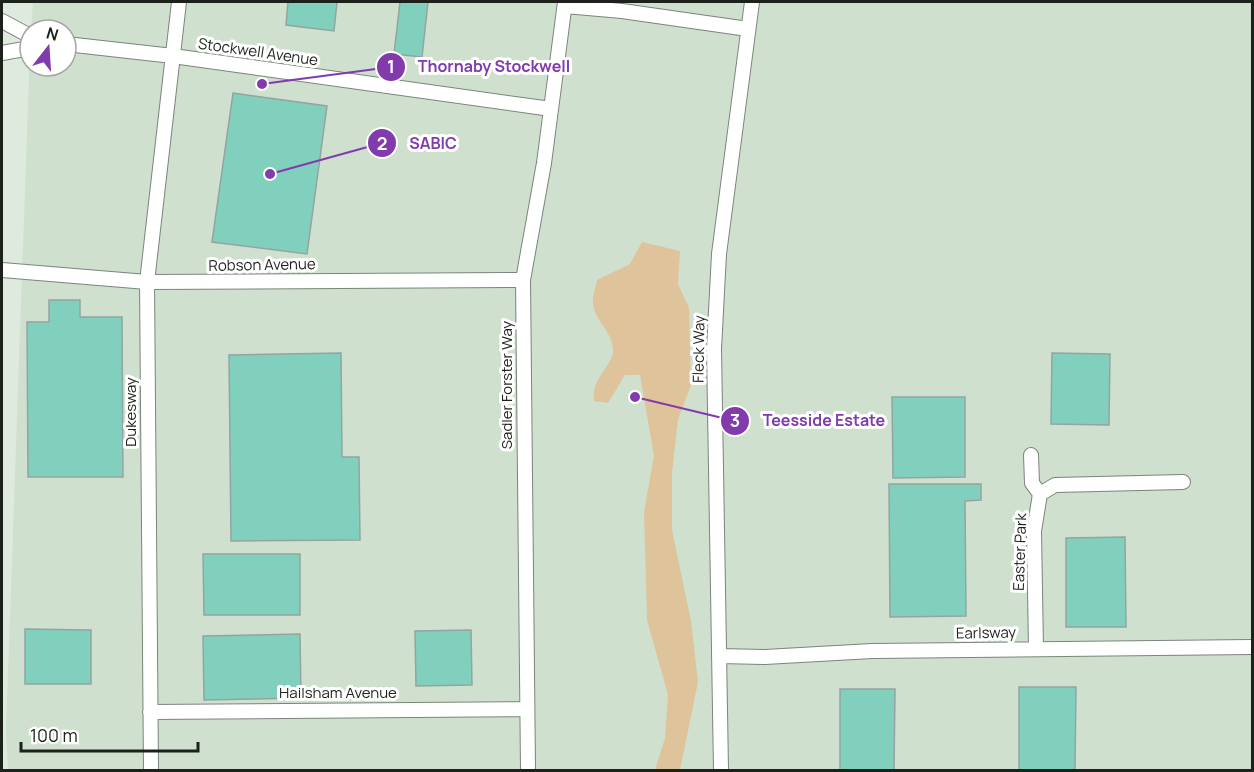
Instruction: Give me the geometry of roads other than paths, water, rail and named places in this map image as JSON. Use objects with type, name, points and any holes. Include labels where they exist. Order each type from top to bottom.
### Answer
[{"type":"street","name":"Dukesway","points":[[151,771],[147,282],[179,2]]},
{"type":"street","name":"Fleck Way","points":[[721,771],[714,349],[716,293],[752,2]]},
{"type":"street","points":[[565,4],[748,29]]},
{"type":"street","name":"Sadler Forster Way","points":[[528,771],[523,280],[551,109],[565,4]]},
{"type":"street","points":[[2,21],[18,30]]},
{"type":"street","name":"Stockwell Avenue","points":[[78,45],[173,56],[551,109]]},
{"type":"street","points":[[2,53],[18,50]]},
{"type":"street","name":"Robson Avenue","points":[[2,270],[147,282],[523,280]]},
{"type":"street","points":[[1031,455],[1032,483],[1041,495]]},
{"type":"street","name":"Easter Park","points":[[1036,649],[1034,531],[1041,495],[1055,485],[1183,482]]},
{"type":"street","name":"Earlsway","points":[[719,656],[1252,647]]},
{"type":"street","name":"Hailsham Avenue","points":[[150,712],[526,709]]},
{"type":"place","name":"Thornaby Stockwell","points":[[262,84]]},
{"type":"place","name":"SABIC","points":[[270,174]]},
{"type":"place","name":"Teesside Estate","points":[[635,397]]}]
